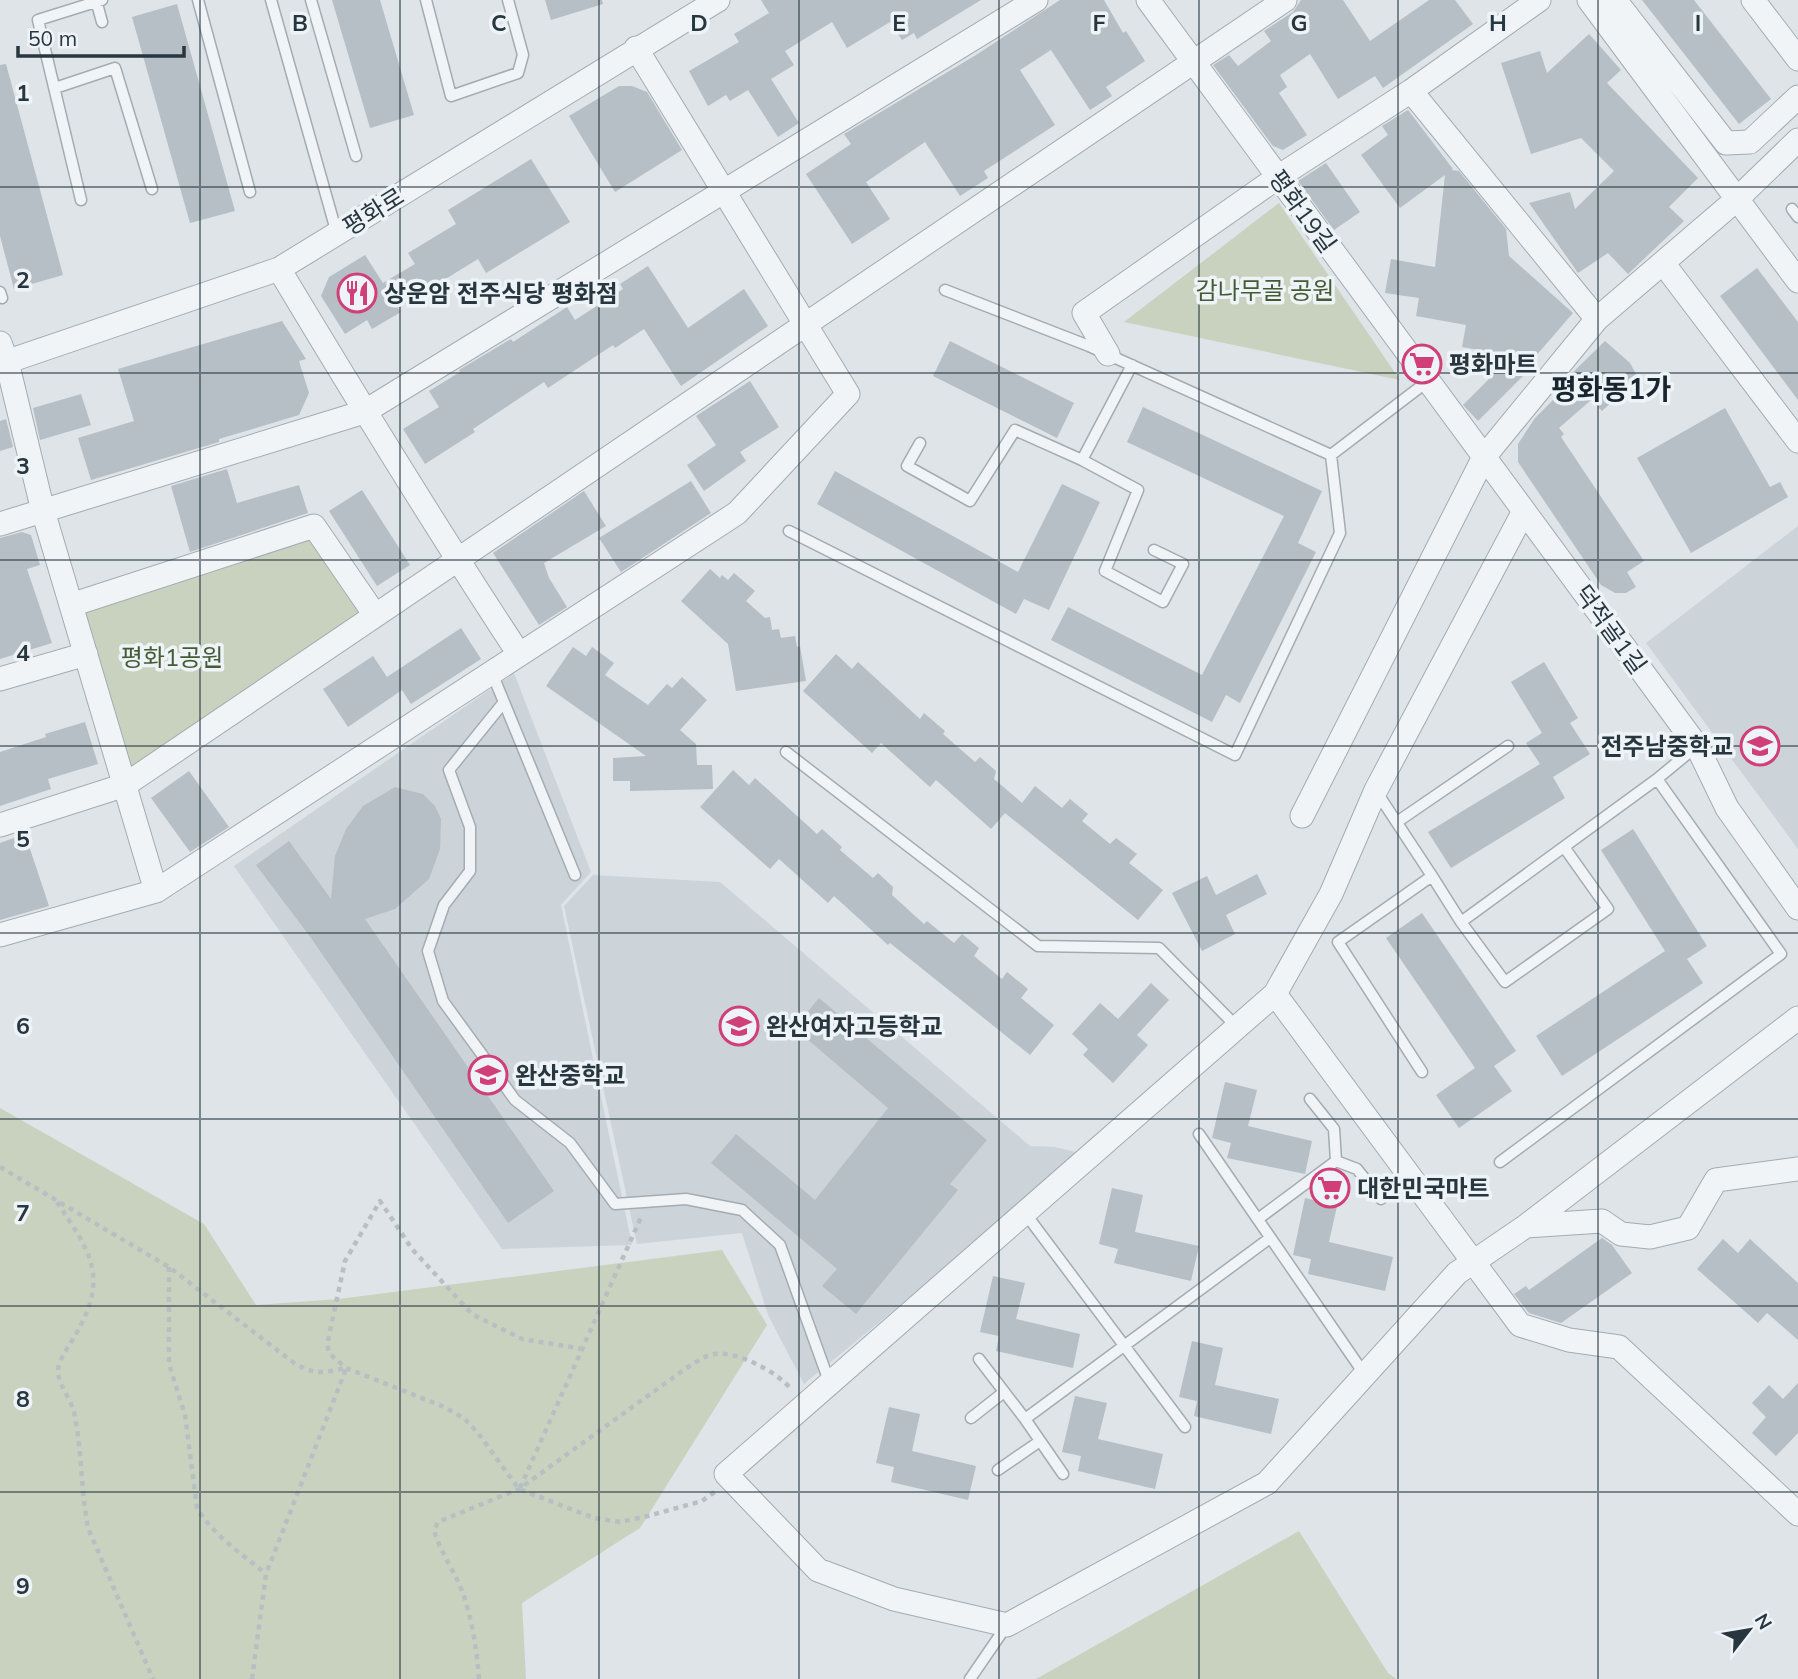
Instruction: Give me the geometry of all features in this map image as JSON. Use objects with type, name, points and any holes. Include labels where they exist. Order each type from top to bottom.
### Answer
[{"type":"street","name":"평화로","points":[[2,356],[279,269],[718,0]]},
{"type":"street","points":[[0,524],[365,412],[1036,0]]},
{"type":"street","name":"평화19길","points":[[1147,0],[1484,457]]},
{"type":"street","points":[[0,825],[125,785],[1285,0]]},
{"type":"street","points":[[1108,354],[1084,313],[1278,177],[1411,91],[1539,0]]},
{"type":"street","points":[[1589,0],[1798,281]]},
{"type":"street","points":[[1615,0],[1726,143],[1750,142],[1798,97]]},
{"type":"street","points":[[1753,0],[1798,60]]},
{"type":"street","points":[[0,935],[156,891],[737,513],[848,394],[636,48]]},
{"type":"street","points":[[1411,91],[1597,319]]},
{"type":"street","points":[[1303,816],[1484,457],[1597,319],[1736,200],[1798,140]]},
{"type":"street","points":[[1663,262],[1798,441]]},
{"type":"street","points":[[279,269],[457,560],[519,654]]},
{"type":"street","points":[[2,356],[43,511],[156,891]]},
{"type":"street","name":"덕적골1길","points":[[1484,457],[1697,746],[1727,808],[1798,908]]},
{"type":"street","points":[[1524,511],[1376,790],[1331,894],[1275,994],[726,1474],[818,1570],[894,1599],[1007,1625],[1267,1483],[1457,1273],[1526,1226],[1798,1018]]},
{"type":"street","points":[[71,605],[314,526],[374,615]]},
{"type":"street","points":[[0,680],[86,654]]},
{"type":"street","points":[[1275,994],[1520,1325],[1569,1340],[1619,1347],[1798,1514]]},
{"type":"street","points":[[1526,1226],[1602,1221],[1621,1234],[1650,1237],[1688,1228],[1716,1180],[1798,1169]]},
{"type":"lane","points":[[198,0],[250,192]]},
{"type":"lane","points":[[271,0],[337,234]]},
{"type":"lane","points":[[311,0],[356,156]]},
{"type":"lane","points":[[426,0],[451,96],[518,73],[523,55],[508,0]]},
{"type":"lane","points":[[81,200],[38,20],[98,1],[102,22]]},
{"type":"lane","points":[[55,88],[115,68],[152,189]]},
{"type":"lane","points":[[945,290],[1108,354],[1331,456]]},
{"type":"lane","points":[[1082,460],[1132,365]]},
{"type":"lane","points":[[1331,456],[1428,381]]},
{"type":"lane","points":[[920,443],[907,466],[970,500],[1015,430],[1082,460],[1138,490],[1105,571],[1163,602],[1183,564],[1154,550]]},
{"type":"lane","points":[[789,531],[1235,755],[1340,533],[1331,456]]},
{"type":"lane","points":[[492,673],[575,875]]},
{"type":"lane","points":[[504,702],[449,770],[470,827],[470,871],[444,905],[428,951],[443,1001],[515,1100],[570,1143],[615,1204],[686,1199],[742,1210],[780,1245],[830,1384]]},
{"type":"lane","points":[[1396,821],[1508,746]]},
{"type":"lane","points":[[1461,922],[1657,779],[1697,746]]},
{"type":"lane","points":[[786,752],[1038,946],[1158,948],[1237,1027]]},
{"type":"lane","points":[[1500,1162],[1781,954],[1657,779]]},
{"type":"lane","points":[[1376,790],[1461,922],[1505,982],[1608,909],[1564,847]]},
{"type":"lane","points":[[1422,1072],[1338,943],[1432,876]]},
{"type":"lane","points":[[1310,1100],[1334,1129],[1336,1161]]},
{"type":"lane","points":[[1199,1135],[1365,1374]]},
{"type":"lane","points":[[1336,1161],[1357,1170],[1381,1199]]},
{"type":"lane","points":[[1258,1219],[1336,1161]]},
{"type":"lane","points":[[1025,1213],[1185,1427]]},
{"type":"lane","points":[[1025,1419],[1270,1238]]},
{"type":"lane","points":[[979,1359],[1063,1474]]},
{"type":"lane","points":[[971,1418],[1004,1392]]},
{"type":"lane","points":[[998,1470],[1040,1441]]},
{"type":"lane","points":[[970,1679],[1007,1625]]},
{"type":"path","points":[[0,1167],[169,1266],[308,1371],[322,1373],[346,1368]]},
{"type":"path","points":[[583,1349],[522,1339],[472,1314],[412,1249],[380,1201],[345,1261],[327,1345],[330,1354],[346,1368],[442,1406],[464,1418],[519,1489],[594,1518],[620,1522],[702,1500],[719,1487],[726,1474]]},
{"type":"path","points":[[57,1202],[85,1243],[93,1265],[93,1288],[88,1311],[62,1358],[58,1374],[75,1416],[88,1528],[153,1679]]},
{"type":"path","points":[[519,1489],[648,1202]]},
{"type":"path","points":[[169,1266],[169,1363],[185,1415],[198,1508],[204,1520],[214,1530],[266,1574]]},
{"type":"path","points":[[480,1679],[463,1593],[437,1542],[434,1527],[438,1522],[519,1489],[685,1369],[710,1355],[718,1353],[731,1356],[771,1371],[789,1386],[803,1407]]},
{"type":"path","points":[[252,1679],[266,1574],[346,1368]]},
{"type":"shaded area","name":"전주남중학교","points":[[1798,526],[1798,849],[1646,643]]},
{"type":"shaded area","name":"완산중학교","points":[[514,673],[591,872],[561,905],[632,1245],[502,1249],[234,866]]},
{"type":"shaded area","name":"완산여자고등학교","points":[[593,875],[720,882],[1030,1146],[1055,1147],[1084,1154],[804,1384],[768,1315],[742,1233],[637,1244],[564,906]]},
{"type":"green space","name":"감나무골 공원","points":[[1279,203],[1400,380],[1124,322]]},
{"type":"green space","name":"평화1공원","points":[[314,526],[375,615],[125,785],[71,605]]},
{"type":"green space","points":[[0,1108],[204,1224],[256,1305],[339,1299],[722,1250],[767,1325],[640,1528],[522,1603],[526,1679],[0,1679]]},
{"type":"green space","points":[[1299,1531],[1388,1673],[1396,1679],[1036,1679]]},
{"type":"building","points":[[332,0],[380,0],[414,115],[370,128]]},
{"type":"building","points":[[545,0],[602,0],[603,4],[551,20]]},
{"type":"building","points":[[761,0],[981,0],[917,39],[914,33],[902,40],[890,22],[847,48],[832,22],[785,51],[794,65],[771,79],[799,123],[778,137],[748,90],[730,101],[726,95],[708,106],[689,71],[739,42],[734,34],[769,13]]},
{"type":"building","points":[[1060,0],[1104,0],[1123,33],[1126,31],[1145,61],[1106,87],[1112,96],[1090,110],[1051,50],[1020,70],[1055,125],[984,171],[988,178],[960,196],[925,142],[866,182],[890,219],[852,244],[806,174],[851,144],[844,134],[976,55]]},
{"type":"building","points":[[1301,0],[1343,0],[1370,41],[1429,0],[1455,0],[1473,24],[1383,88],[1375,76],[1338,99],[1310,54],[1280,75],[1287,87],[1279,93],[1307,135],[1283,150],[1273,146],[1213,65],[1229,55],[1238,66],[1271,41],[1264,31],[1293,12]]},
{"type":"building","points":[[1642,0],[1694,0],[1771,99],[1739,124]]},
{"type":"building","points":[[177,4],[235,211],[190,223],[132,17]]},
{"type":"building","points":[[1589,34],[1621,70],[1607,83],[1698,178],[1669,207],[1684,221],[1628,274],[1608,253],[1578,273],[1529,203],[1570,192],[1575,209],[1614,171],[1581,138],[1531,154],[1501,63],[1540,51],[1547,73]]},
{"type":"building","points":[[6,64],[63,275],[14,289],[0,236],[0,65]]},
{"type":"building","points":[[619,86],[632,86],[647,92],[682,150],[615,192],[569,116]]},
{"type":"building","points":[[1408,110],[1453,169],[1451,170],[1459,171],[1506,229],[1509,256],[1573,313],[1521,373],[1524,375],[1478,421],[1463,405],[1512,356],[1462,347],[1466,325],[1416,316],[1419,298],[1385,293],[1391,259],[1435,267],[1445,175],[1400,208],[1361,155],[1388,135],[1382,126]]},
{"type":"building","points":[[531,159],[570,222],[486,273],[478,259],[398,308],[401,312],[372,329],[367,320],[345,334],[321,296],[329,277],[365,255],[383,283],[415,264],[408,253],[456,224],[448,210]]},
{"type":"building","points":[[1326,163],[1360,212],[1334,230],[1298,181]]},
{"type":"building","points":[[648,266],[688,328],[744,289],[768,326],[681,386],[644,329],[615,348],[613,345],[548,388],[544,382],[425,464],[403,429],[439,407],[429,391],[460,372],[459,370],[511,339],[513,342],[567,307],[575,320],[623,289],[620,284]]},
{"type":"building","points":[[1757,268],[1798,322],[1798,400],[1720,296]]},
{"type":"building","points":[[282,321],[306,359],[299,361],[309,393],[299,415],[91,480],[78,438],[134,421],[118,369]]},
{"type":"building","points":[[950,341],[1074,403],[1057,438],[933,376]]},
{"type":"building","points":[[1605,341],[1630,363],[1638,378],[1602,411],[1591,400],[1559,428],[1564,434],[1561,437],[1644,561],[1627,572],[1636,587],[1626,593],[1615,593],[1601,585],[1518,462],[1518,444],[1535,418],[1572,381],[1568,377]]},
{"type":"building","points":[[750,381],[779,427],[740,452],[746,461],[704,491],[687,465],[716,445],[696,416]]},
{"type":"building","points":[[81,394],[91,425],[40,440],[33,408]]},
{"type":"building","points":[[1143,407],[1322,491],[1298,543],[1316,552],[1240,703],[1226,695],[1212,722],[1051,640],[1068,607],[1202,675],[1284,516],[1127,442]]},
{"type":"building","points":[[1725,408],[1770,487],[1780,482],[1788,497],[1691,553],[1637,458]]},
{"type":"building","points":[[6,419],[13,447],[0,451],[0,421]]},
{"type":"building","points":[[227,469],[237,503],[299,485],[308,513],[190,552],[171,486]]},
{"type":"building","points":[[835,471],[1018,572],[1062,484],[1100,502],[1049,610],[1024,599],[1016,614],[817,504]]},
{"type":"building","points":[[691,481],[711,513],[621,572],[599,538]]},
{"type":"building","points":[[362,490],[410,565],[377,586],[329,511]]},
{"type":"building","points":[[584,491],[606,526],[544,563],[549,578],[567,607],[539,625],[493,553]]},
{"type":"building","points":[[22,532],[31,535],[40,565],[27,569],[52,643],[0,659],[0,538]]},
{"type":"building","points":[[710,569],[720,578],[722,575],[728,580],[734,573],[755,591],[746,601],[765,618],[770,617],[772,630],[779,629],[781,638],[795,636],[797,647],[800,646],[806,681],[736,691],[728,644],[681,601]]},
{"type":"building","points":[[461,628],[481,659],[411,704],[402,690],[348,727],[323,689],[373,656],[387,677]]},
{"type":"building","points":[[573,647],[586,656],[592,647],[614,663],[605,675],[648,705],[667,684],[672,688],[682,677],[707,700],[680,730],[696,744],[697,765],[712,765],[713,789],[630,791],[630,781],[613,781],[613,758],[646,756],[546,686]]},
{"type":"building","points":[[836,654],[852,669],[858,662],[920,719],[924,713],[975,762],[980,757],[996,771],[994,779],[1022,803],[1035,786],[1062,808],[1070,799],[1088,814],[1082,821],[1110,844],[1116,838],[1137,854],[1129,863],[1163,890],[1138,920],[1005,813],[991,829],[936,780],[930,787],[881,743],[872,753],[803,691]]},
{"type":"building","points":[[1544,662],[1578,718],[1570,723],[1590,754],[1553,777],[1565,798],[1451,868],[1428,832],[1540,764],[1526,743],[1542,733],[1511,682]]},
{"type":"building","points":[[85,722],[98,764],[48,779],[51,789],[0,806],[0,752]]},
{"type":"building","points":[[733,770],[749,785],[755,778],[817,834],[822,829],[842,847],[840,850],[873,878],[878,873],[893,887],[892,895],[924,924],[927,921],[954,943],[962,934],[979,948],[974,956],[1002,979],[1007,972],[1028,989],[1021,998],[1054,1025],[1030,1055],[890,943],[888,945],[834,896],[828,903],[779,859],[770,869],[700,807]]},
{"type":"building","points":[[189,771],[229,827],[190,852],[151,798]]},
{"type":"building","points":[[395,787],[423,794],[435,806],[441,819],[440,849],[429,879],[395,909],[365,919],[554,1191],[508,1223],[311,938],[256,865],[289,841],[331,899],[335,856],[346,829],[363,806]]},
{"type":"building","points":[[1633,829],[1707,946],[1687,959],[1703,983],[1562,1076],[1536,1036],[1665,951],[1601,850]]},
{"type":"building","points":[[25,834],[49,906],[0,920],[0,843]]},
{"type":"building","points":[[1257,874],[1267,894],[1226,915],[1235,934],[1202,951],[1172,893],[1207,876],[1216,895]]},
{"type":"building","points":[[1422,913],[1516,1051],[1494,1066],[1512,1091],[1459,1128],[1436,1095],[1475,1068],[1386,938]]},
{"type":"building","points":[[1151,983],[1169,1000],[1137,1035],[1148,1045],[1113,1083],[1083,1055],[1088,1049],[1072,1034],[1100,1003],[1118,1019]]},
{"type":"building","points":[[819,998],[987,1140],[950,1184],[958,1190],[856,1314],[822,1286],[837,1269],[711,1163],[736,1134],[815,1200],[888,1108],[794,1028]]},
{"type":"building","points":[[1225,1082],[1257,1090],[1248,1126],[1312,1141],[1305,1174],[1227,1158],[1231,1143],[1212,1138]]},
{"type":"building","points":[[1112,1188],[1143,1195],[1135,1232],[1199,1246],[1191,1281],[1114,1263],[1118,1249],[1099,1244]]},
{"type":"building","points":[[1305,1198],[1337,1206],[1329,1242],[1393,1257],[1385,1291],[1308,1274],[1311,1259],[1293,1255]]},
{"type":"building","points":[[1602,1238],[1612,1245],[1632,1273],[1561,1323],[1529,1313],[1514,1294],[1526,1286],[1529,1290]]},
{"type":"building","points":[[1723,1239],[1738,1253],[1750,1239],[1798,1283],[1798,1340],[1767,1313],[1758,1323],[1697,1269]]},
{"type":"building","points":[[993,1276],[1025,1283],[1016,1319],[1080,1334],[1073,1368],[996,1351],[999,1336],[980,1332]]},
{"type":"building","points":[[1192,1341],[1223,1348],[1215,1385],[1279,1399],[1271,1434],[1194,1416],[1197,1401],[1179,1397]]},
{"type":"building","points":[[1798,1383],[1798,1433],[1776,1456],[1752,1433],[1766,1417],[1752,1403],[1769,1385],[1783,1399]]},
{"type":"building","points":[[1075,1396],[1107,1403],[1098,1439],[1163,1454],[1155,1489],[1078,1471],[1081,1456],[1062,1452]]},
{"type":"building","points":[[889,1407],[920,1414],[912,1451],[976,1466],[968,1500],[891,1482],[894,1467],[876,1463]]},
{"type":"place","name":"상운암 전주식당 평화점","points":[[357,293]]},
{"type":"place","name":"평화마트","points":[[1422,364]]},
{"type":"place","name":"전주남중학교","points":[[1760,746]]},
{"type":"place","name":"완산여자고등학교","points":[[739,1026]]},
{"type":"place","name":"완산중학교","points":[[488,1075]]},
{"type":"place","name":"대한민국마트","points":[[1330,1188]]},
{"type":"district","name":"평화동1가","points":[[1611,388]]}]
